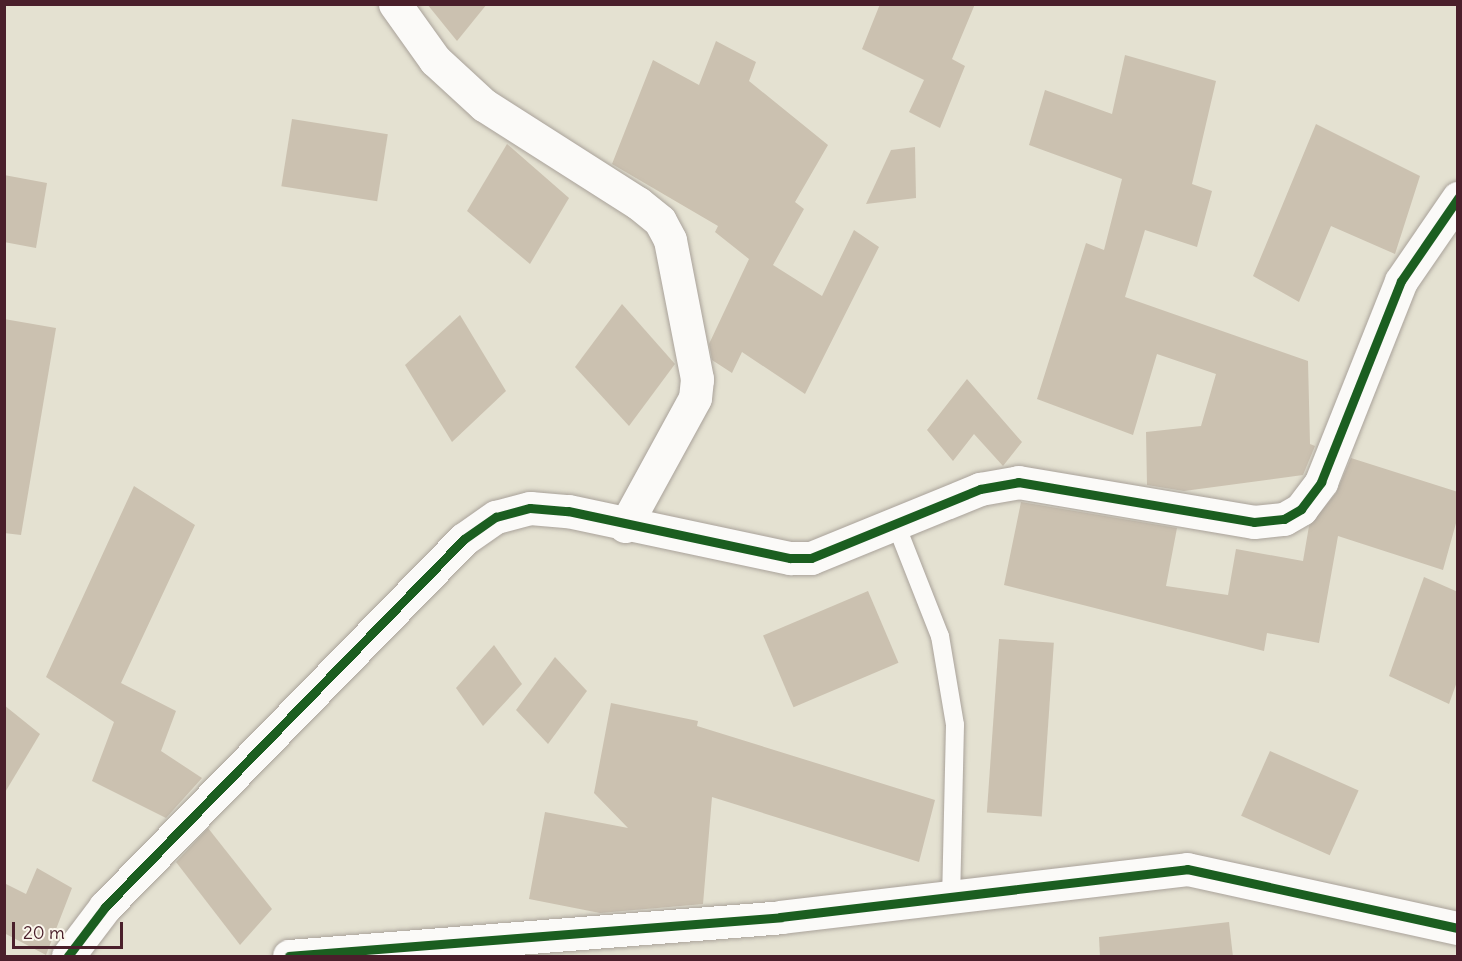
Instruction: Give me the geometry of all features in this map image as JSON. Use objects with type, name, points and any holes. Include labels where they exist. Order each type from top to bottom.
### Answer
[{"type":"street","points":[[395,4],[435,60],[484,105],[638,203],[660,221],[670,240],[697,379],[695,398],[625,526]]},
{"type":"street","points":[[68,957],[105,907],[464,539],[496,517],[530,508],[790,558],[811,558],[980,489],[1018,482],[1254,522],[1284,519],[1301,509],[1321,482],[1401,281],[1458,198]]},
{"type":"street","points":[[289,957],[780,917],[1187,869],[1458,928]]},
{"type":"lane","points":[[895,522],[940,636],[955,725],[951,897]]},
{"type":"building","points":[[427,4],[487,4],[457,41]]},
{"type":"building","points":[[880,4],[975,4],[952,59],[965,66],[940,128],[909,112],[924,80],[862,49]]},
{"type":"building","points":[[716,41],[756,62],[749,81],[828,145],[795,202],[804,209],[773,265],[822,296],[854,230],[879,247],[805,394],[742,352],[732,373],[712,360],[709,344],[749,259],[715,232],[718,226],[612,164],[653,60],[699,85]]},
{"type":"building","points":[[1125,55],[1216,81],[1192,184],[1212,191],[1197,247],[1145,230],[1125,297],[1308,361],[1310,444],[1315,446],[1303,475],[1184,491],[1147,485],[1146,432],[1201,426],[1216,374],[1157,354],[1133,435],[1037,399],[1086,243],[1104,250],[1122,179],[1029,145],[1045,90],[1112,114]]},
{"type":"building","points":[[292,119],[388,134],[377,201],[281,186]]},
{"type":"building","points":[[1316,124],[1420,176],[1395,254],[1331,226],[1299,302],[1253,276]]},
{"type":"building","points":[[507,144],[569,198],[530,264],[467,211]]},
{"type":"building","points":[[915,147],[916,198],[866,204],[891,150]]},
{"type":"building","points":[[4,175],[47,183],[36,248],[4,242]]},
{"type":"building","points":[[622,304],[675,364],[629,426],[575,367]]},
{"type":"building","points":[[460,315],[506,391],[452,442],[405,365]]},
{"type":"building","points":[[4,319],[56,328],[21,535],[4,533]]},
{"type":"building","points":[[967,379],[1022,442],[1003,466],[974,434],[953,461],[927,430]]},
{"type":"building","points":[[1351,458],[1458,492],[1458,516],[1443,570],[1338,536],[1319,643],[1267,633],[1264,651],[1004,585],[1021,502],[1177,528],[1166,586],[1228,595],[1236,549],[1303,561],[1309,526],[1336,493]]},
{"type":"building","points":[[134,486],[195,525],[121,683],[176,711],[161,751],[202,778],[166,818],[92,781],[114,722],[46,677]]},
{"type":"building","points":[[1424,577],[1458,592],[1458,679],[1449,704],[1389,676]]},
{"type":"building","points":[[868,591],[898,663],[794,707],[763,636]]},
{"type":"building","points":[[999,639],[1054,643],[1042,816],[987,813]]},
{"type":"building","points":[[494,645],[522,684],[483,726],[456,688]]},
{"type":"building","points":[[555,657],[587,691],[548,744],[516,710]]},
{"type":"building","points":[[611,703],[698,721],[697,726],[935,800],[919,862],[712,797],[703,904],[600,913],[529,899],[545,812],[628,828],[594,793]]},
{"type":"building","points":[[4,705],[40,734],[4,794]]},
{"type":"building","points":[[1270,751],[1359,790],[1330,855],[1241,816]]},
{"type":"building","points":[[208,828],[272,909],[240,945],[176,862]]},
{"type":"building","points":[[37,868],[72,888],[46,955],[4,933],[4,883],[26,894]]},
{"type":"building","points":[[1229,922],[1233,957],[1100,957],[1099,937]]},
{"type":"cycle path","points":[[68,956],[105,907],[464,539],[496,517],[530,508],[568,511],[790,558],[811,558],[980,489],[1018,482],[1254,522],[1284,519],[1301,509],[1321,482],[1401,281],[1458,198]]},
{"type":"cycle path","points":[[289,956],[780,917],[1187,869],[1458,928]]}]
